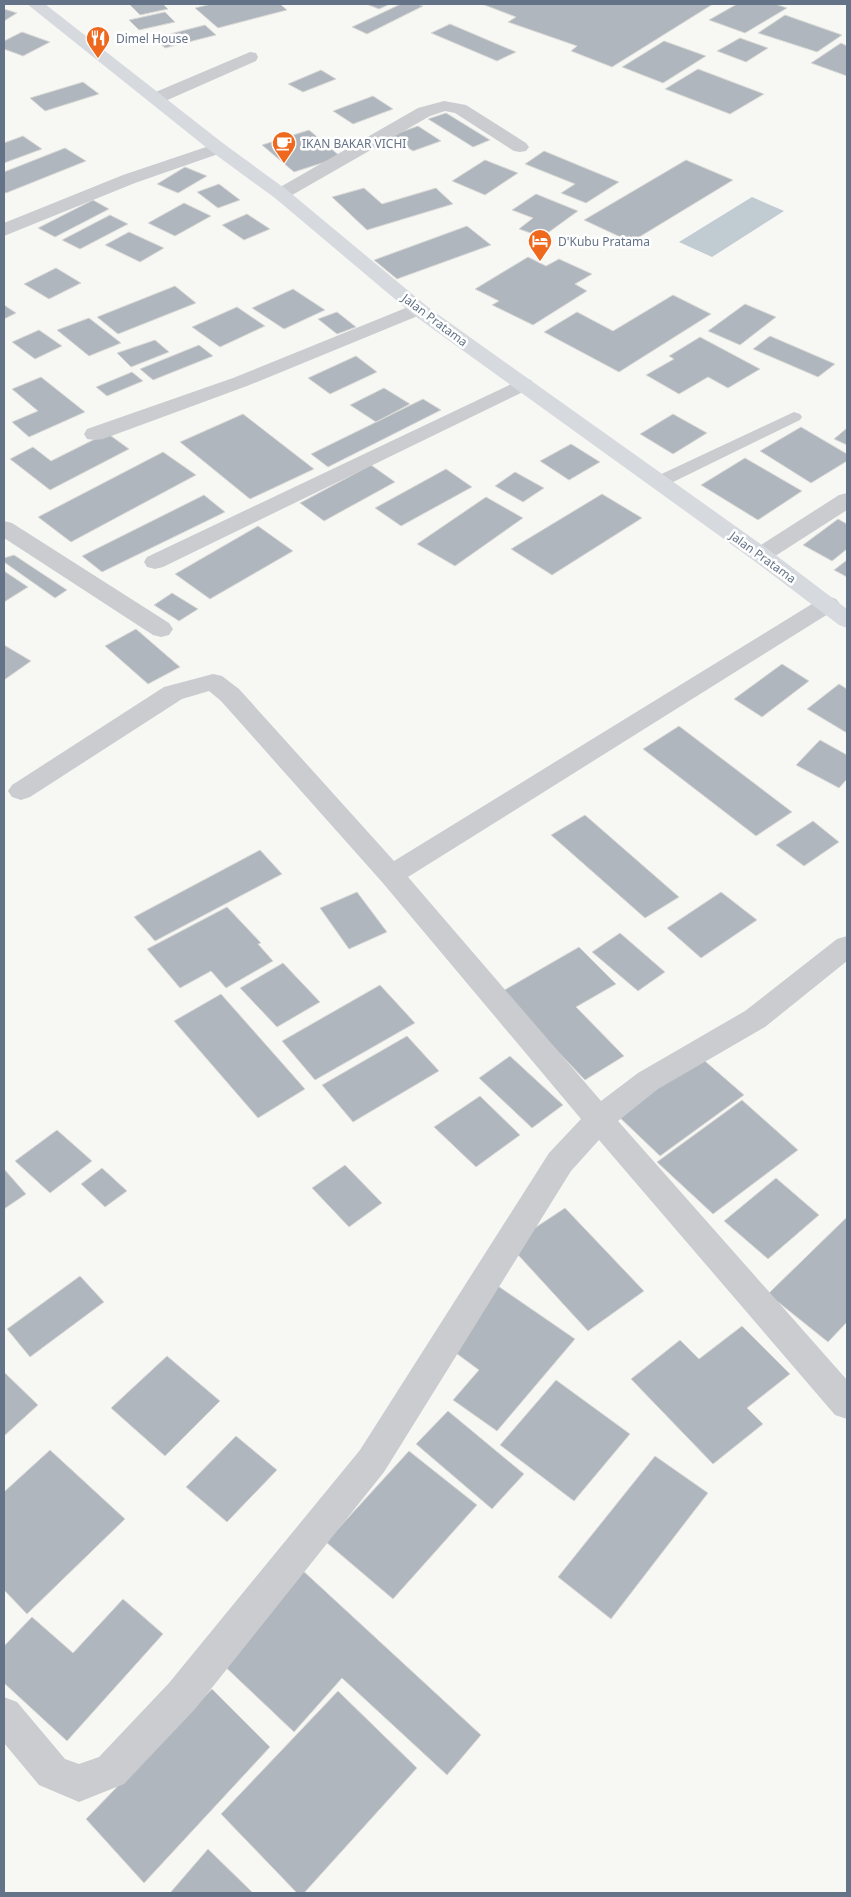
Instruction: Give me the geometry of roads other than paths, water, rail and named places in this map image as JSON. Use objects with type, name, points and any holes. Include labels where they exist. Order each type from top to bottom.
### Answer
[{"type":"street","name":"Jalan Pratama","points":[[35,4],[218,148],[281,194],[418,309],[761,555],[847,620]]},
{"type":"street","points":[[156,98],[250,58]]},
{"type":"street","points":[[281,194],[424,112],[444,106],[460,109],[520,147]]},
{"type":"street","points":[[4,230],[129,179],[218,148]]},
{"type":"street","points":[[95,434],[240,382],[418,309]]},
{"type":"street","points":[[155,562],[524,384]]},
{"type":"street","points":[[761,555],[847,500]]},
{"type":"street","points":[[4,528],[161,629]]},
{"type":"street","points":[[391,875],[828,604]]},
{"type":"street","points":[[21,791],[174,693],[213,682],[230,695],[391,875],[599,1120],[847,1404]]},
{"type":"street","points":[[4,1716],[52,1772],[79,1783],[111,1771],[182,1696],[372,1461],[560,1162],[599,1120],[648,1081],[755,1019],[847,946]]},
{"type":"lane","points":[[659,482],[794,418]]},
{"type":"place","name":"Dimel House","points":[[98,59]]},
{"type":"place","name":"IKAN BAKAR VICHI","points":[[284,164]]},
{"type":"place","name":"D'Kubu Pratama","points":[[540,262]]}]
